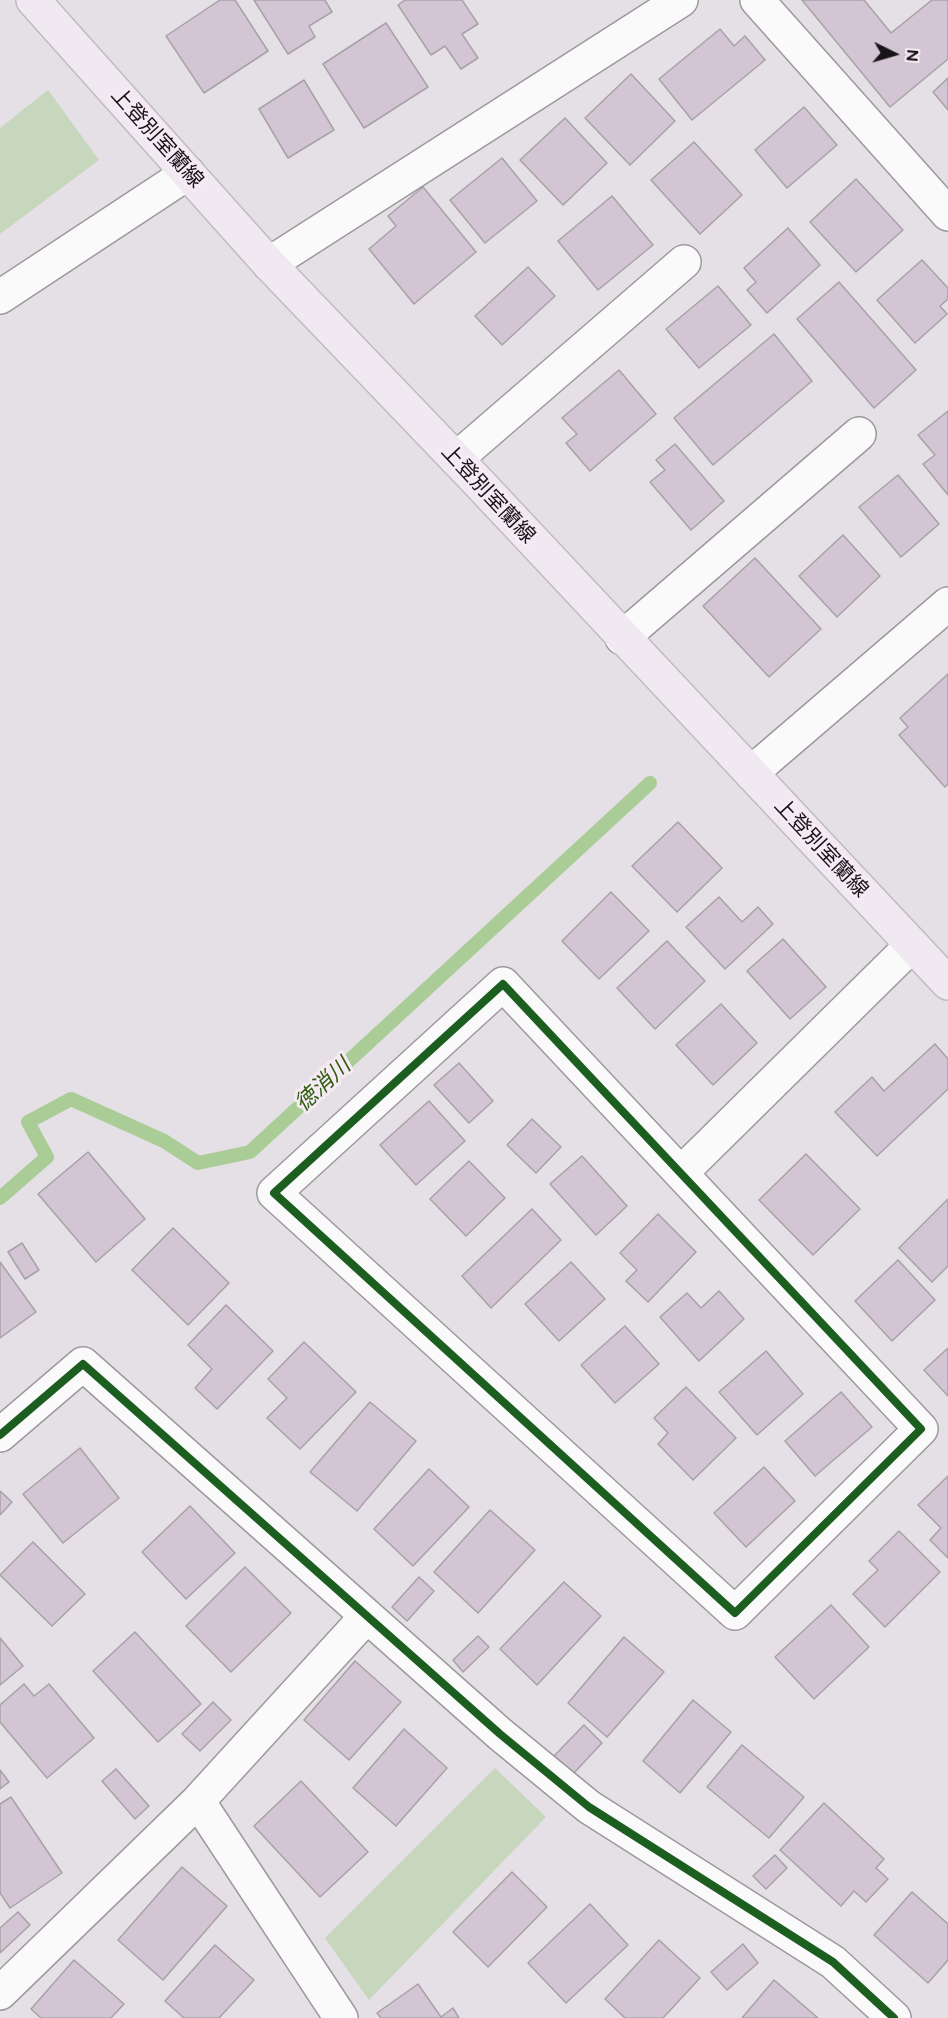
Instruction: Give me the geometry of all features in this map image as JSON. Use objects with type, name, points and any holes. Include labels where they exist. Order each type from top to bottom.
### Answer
[{"type":"main road","name":"上登別室蘭線","points":[[33,0],[269,264],[456,459],[948,983]]},
{"type":"street","points":[[269,264],[681,0]]},
{"type":"street","points":[[757,0],[948,214]]},
{"type":"street","points":[[0,297],[188,173]]},
{"type":"street","points":[[456,459],[684,262]]},
{"type":"street","points":[[622,638],[859,434]]},
{"type":"street","points":[[751,773],[948,604]]},
{"type":"street","points":[[681,1173],[912,945]]},
{"type":"street","points":[[503,984],[681,1173],[921,1429],[735,1613],[274,1193],[503,984]]},
{"type":"street","points":[[0,1435],[83,1364],[500,1734],[589,1807],[833,1962],[894,2018]]},
{"type":"street","points":[[0,1993],[198,1801],[367,1616]]},
{"type":"street","points":[[198,1801],[341,2018]]},
{"type":"green space","points":[[48,90],[99,160],[0,234],[0,128]]},
{"type":"green space","points":[[495,1768],[546,1817],[369,2000],[325,1938]]},
{"type":"building","points":[[220,0],[235,0],[268,51],[204,93],[166,36]]},
{"type":"building","points":[[254,0],[325,0],[332,12],[309,26],[315,37],[288,54]]},
{"type":"building","points":[[405,0],[462,0],[478,24],[462,34],[478,58],[461,69],[445,46],[431,55],[398,5]]},
{"type":"building","points":[[802,0],[864,0],[891,33],[932,0],[948,0],[948,59],[890,107]]},
{"type":"building","points":[[386,23],[428,87],[364,128],[323,64]]},
{"type":"building","points":[[720,29],[734,46],[745,36],[765,60],[692,120],[659,79]]},
{"type":"building","points":[[631,74],[675,121],[630,165],[585,118]]},
{"type":"building","points":[[948,78],[948,110],[933,92]]},
{"type":"building","points":[[304,80],[334,130],[288,158],[259,109]]},
{"type":"building","points":[[804,107],[837,145],[787,188],[755,150]]},
{"type":"building","points":[[565,118],[607,163],[563,205],[520,160]]},
{"type":"building","points":[[694,142],[742,195],[700,234],[651,180]]},
{"type":"building","points":[[502,158],[537,201],[485,243],[450,200]]},
{"type":"building","points":[[856,179],[903,230],[856,272],[810,222]]},
{"type":"building","points":[[423,187],[476,252],[414,304],[369,249],[396,226],[388,216]]},
{"type":"building","points":[[612,196],[653,245],[598,290],[558,241]]},
{"type":"building","points":[[788,228],[820,265],[767,313],[747,290],[756,282],[744,268]]},
{"type":"building","points":[[922,260],[948,288],[948,299],[940,306],[947,314],[915,343],[877,300]]},
{"type":"building","points":[[528,267],[555,296],[502,345],[475,316]]},
{"type":"building","points":[[839,282],[916,370],[874,408],[797,319]]},
{"type":"building","points":[[718,286],[751,325],[699,368],[666,329]]},
{"type":"building","points":[[774,334],[812,381],[713,465],[674,418]]},
{"type":"building","points":[[619,370],[656,414],[590,471],[566,443],[577,434],[562,418]]},
{"type":"building","points":[[948,411],[948,495],[923,464],[935,455],[918,435]]},
{"type":"building","points":[[675,444],[724,501],[691,530],[650,482],[665,470],[656,460]]},
{"type":"building","points":[[898,475],[939,524],[901,557],[859,507]]},
{"type":"building","points":[[843,535],[880,576],[837,617],[799,576]]},
{"type":"building","points":[[755,558],[821,629],[769,677],[703,606]]},
{"type":"building","points":[[948,674],[948,784],[945,787],[899,735],[908,727],[900,718]]},
{"type":"building","points":[[678,822],[722,868],[677,912],[632,866]]},
{"type":"building","points":[[611,892],[649,931],[599,979],[562,941]]},
{"type":"building","points":[[719,897],[742,922],[758,907],[773,924],[725,969],[686,927]]},
{"type":"building","points":[[783,939],[826,987],[790,1019],[747,971]]},
{"type":"building","points":[[667,941],[705,981],[655,1029],[617,988]]},
{"type":"building","points":[[721,1004],[757,1043],[713,1085],[676,1045]]},
{"type":"building","points":[[935,1044],[948,1059],[948,1089],[877,1156],[835,1112],[872,1077],[884,1091]]},
{"type":"building","points":[[459,1063],[493,1101],[469,1123],[434,1085]]},
{"type":"building","points":[[429,1101],[465,1141],[416,1185],[380,1145]]},
{"type":"building","points":[[532,1119],[561,1147],[536,1173],[507,1145]]},
{"type":"building","points":[[88,1152],[145,1219],[96,1262],[38,1194]]},
{"type":"building","points":[[806,1154],[860,1209],[813,1255],[759,1200]]},
{"type":"building","points":[[582,1156],[627,1206],[596,1235],[550,1184]]},
{"type":"building","points":[[469,1161],[505,1198],[466,1236],[430,1199]]},
{"type":"building","points":[[948,1199],[948,1266],[932,1282],[899,1248]]},
{"type":"building","points":[[532,1209],[561,1240],[491,1308],[462,1276]]},
{"type":"building","points":[[658,1214],[696,1252],[648,1302],[626,1281],[637,1270],[620,1253]]},
{"type":"building","points":[[173,1228],[229,1283],[188,1325],[132,1270]]},
{"type":"building","points":[[22,1243],[39,1270],[25,1279],[8,1252]]},
{"type":"building","points":[[898,1260],[935,1300],[892,1341],[855,1301]]},
{"type":"building","points":[[0,1262],[36,1312],[0,1338]]},
{"type":"building","points":[[571,1262],[605,1299],[559,1341],[525,1304]]},
{"type":"building","points":[[719,1291],[744,1319],[699,1361],[660,1317],[687,1293],[701,1308]]},
{"type":"building","points":[[226,1305],[273,1351],[217,1409],[195,1388],[212,1369],[188,1345]]},
{"type":"building","points":[[625,1326],[659,1364],[615,1403],[581,1365]]},
{"type":"building","points":[[304,1342],[356,1392],[300,1449],[267,1418],[287,1398],[268,1379]]},
{"type":"building","points":[[948,1348],[948,1396],[924,1370]]},
{"type":"building","points":[[766,1351],[803,1394],[757,1435],[719,1392]]},
{"type":"building","points":[[686,1387],[736,1438],[693,1480],[658,1444],[668,1433],[654,1418]]},
{"type":"building","points":[[841,1392],[872,1427],[815,1476],[785,1441]]},
{"type":"building","points":[[370,1402],[416,1441],[357,1511],[310,1472]]},
{"type":"building","points":[[80,1448],[119,1498],[63,1543],[23,1494]]},
{"type":"building","points":[[764,1467],[795,1501],[746,1547],[714,1513]]},
{"type":"building","points":[[429,1469],[469,1507],[413,1566],[374,1529]]},
{"type":"building","points":[[948,1476],[948,1558],[930,1540],[941,1528],[918,1505]]},
{"type":"building","points":[[0,1491],[12,1502],[0,1515]]},
{"type":"building","points":[[190,1506],[235,1553],[186,1599],[142,1552]]},
{"type":"building","points":[[490,1510],[535,1550],[478,1613],[434,1572]]},
{"type":"building","points":[[899,1531],[940,1572],[885,1627],[853,1594],[878,1570],[869,1561]]},
{"type":"building","points":[[33,1542],[85,1594],[52,1626],[0,1575]]},
{"type":"building","points":[[245,1567],[291,1613],[231,1672],[186,1626]]},
{"type":"building","points":[[419,1577],[434,1591],[407,1621],[392,1607]]},
{"type":"building","points":[[564,1582],[601,1616],[537,1685],[500,1649]]},
{"type":"building","points":[[831,1605],[869,1647],[814,1699],[775,1657]]},
{"type":"building","points":[[135,1632],[201,1704],[158,1742],[93,1671]]},
{"type":"building","points":[[478,1636],[489,1647],[463,1672],[453,1660]]},
{"type":"building","points":[[624,1637],[664,1672],[607,1737],[568,1703]]},
{"type":"building","points":[[0,1638],[23,1666],[0,1685]]},
{"type":"building","points":[[355,1661],[401,1702],[349,1760],[304,1720]]},
{"type":"building","points":[[24,1684],[34,1696],[49,1684],[94,1738],[47,1778],[0,1722],[0,1705]]},
{"type":"building","points":[[693,1700],[731,1732],[680,1793],[643,1761]]},
{"type":"building","points":[[213,1702],[231,1720],[200,1751],[182,1734]]},
{"type":"building","points":[[584,1725],[602,1743],[573,1774],[554,1756]]},
{"type":"building","points":[[404,1729],[447,1768],[396,1826],[353,1788]]},
{"type":"building","points":[[742,1745],[804,1797],[769,1838],[707,1787]]},
{"type":"building","points":[[116,1769],[149,1806],[135,1819],[102,1781]]},
{"type":"building","points":[[0,1770],[9,1782],[0,1789]]},
{"type":"building","points":[[301,1781],[368,1852],[320,1897],[254,1826]]},
{"type":"building","points":[[11,1797],[62,1873],[10,1908],[0,1893],[0,1804]]},
{"type":"building","points":[[824,1803],[884,1859],[876,1868],[888,1879],[866,1902],[854,1891],[841,1906],[780,1850]]},
{"type":"building","points":[[775,1855],[787,1868],[766,1889],[753,1876]]},
{"type":"building","points":[[182,1867],[227,1906],[163,1980],[118,1940]]},
{"type":"building","points":[[512,1872],[547,1907],[488,1967],[453,1932]]},
{"type":"building","points":[[912,1892],[948,1924],[948,1960],[928,1983],[874,1935]]},
{"type":"building","points":[[590,1904],[628,1945],[566,2003],[528,1963]]},
{"type":"building","points":[[18,1912],[30,1925],[0,1953],[0,1928]]},
{"type":"building","points":[[659,1940],[700,1978],[663,2018],[625,2018],[605,1999]]},
{"type":"building","points":[[743,1944],[758,1963],[727,1990],[711,1972]]},
{"type":"building","points":[[215,1945],[254,1980],[219,2018],[184,2018],[165,2001]]},
{"type":"building","points":[[74,1960],[124,2004],[111,2018],[41,2018],[31,2009]]},
{"type":"building","points":[[774,1980],[818,2018],[742,2018]]},
{"type":"building","points":[[418,1984],[441,2017],[453,2008],[459,2018],[381,2018],[377,2013]]},
{"type":"waterway","name":"徳消川","points":[[0,1198],[47,1157],[28,1122],[71,1099],[164,1141],[198,1163],[250,1152],[650,783]]},
{"type":"cycle path","points":[[503,984],[921,1429],[735,1613],[274,1193],[503,984]]},
{"type":"cycle path","points":[[0,1435],[83,1364],[500,1734],[589,1807],[833,1962],[894,2018]]}]
